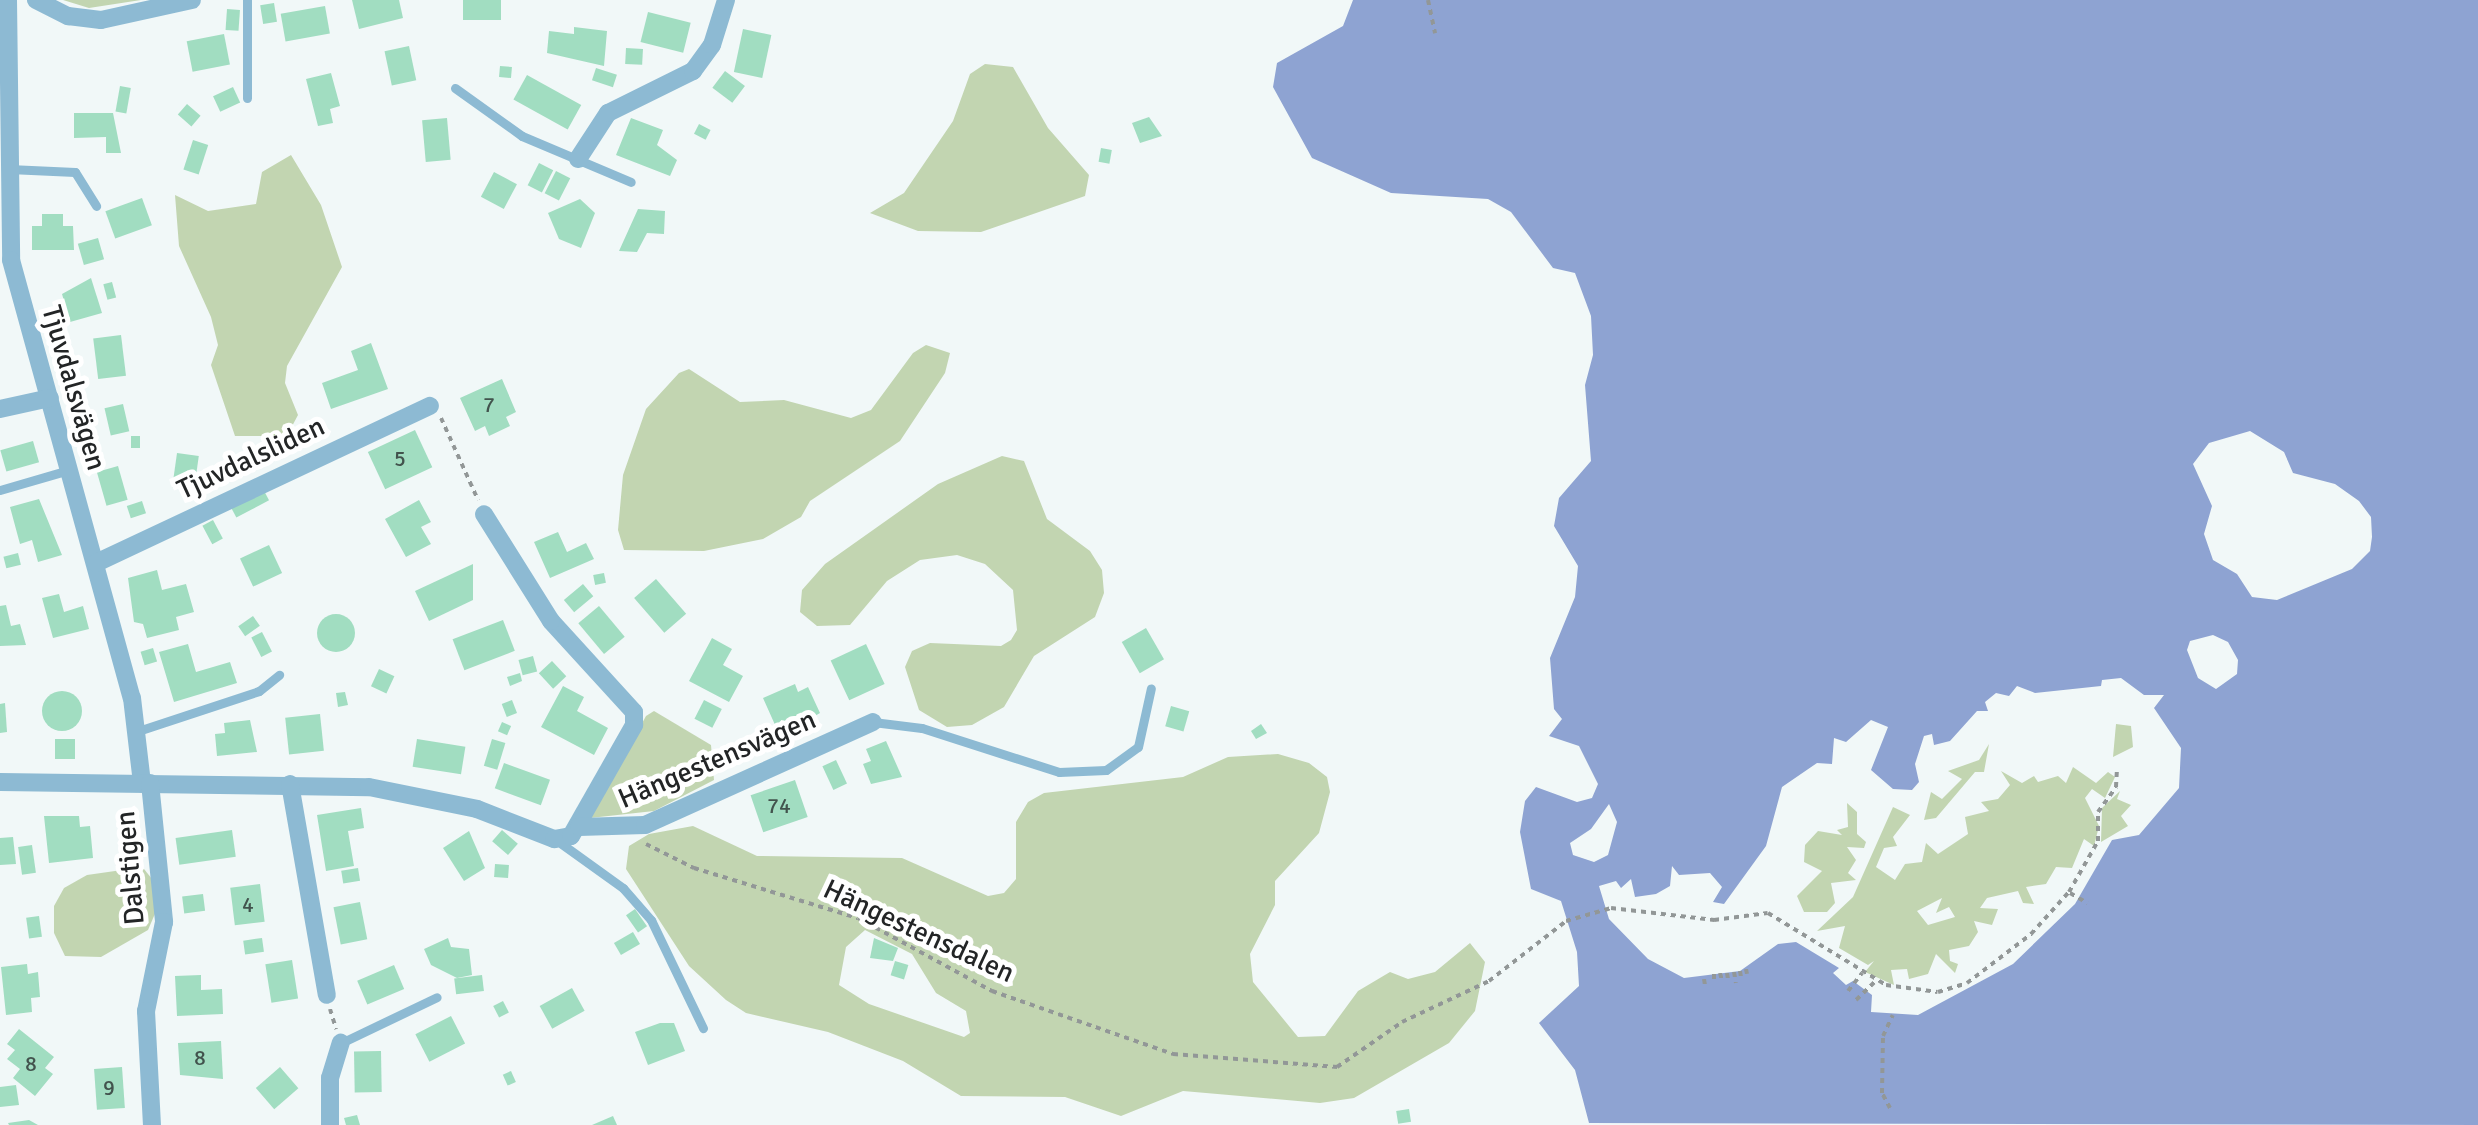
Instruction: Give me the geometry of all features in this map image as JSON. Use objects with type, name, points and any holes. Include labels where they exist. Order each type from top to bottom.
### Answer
[{"type":"street","name":"Tjuvdalsvägen","points":[[8,0],[14,276],[96,564],[138,731],[146,783]]},
{"type":"street","points":[[36,0],[68,16],[100,20],[192,0]]},
{"type":"street","points":[[578,160],[608,112],[693,71],[712,45],[726,0]]},
{"type":"street","points":[[0,409],[50,398]]},
{"type":"street","name":"Tjuvdalsliden","points":[[96,564],[430,406]]},
{"type":"street","name":"Hängestensvägen","points":[[484,514],[551,621],[634,712],[634,726],[579,827]]},
{"type":"street","name":"Hängestensvägen","points":[[554,839],[579,827],[626,830],[873,722]]},
{"type":"street","points":[[0,782],[290,784],[420,794],[554,839]]},
{"type":"street","name":"Dalstigen","points":[[146,783],[164,922],[146,1012],[152,1125]]},
{"type":"street","points":[[290,784],[326,995]]},
{"type":"street","points":[[330,1125],[330,1078],[341,1043]]},
{"type":"lane","points":[[246,0],[246,98]]},
{"type":"lane","points":[[455,88],[522,136],[631,182]]},
{"type":"lane","points":[[9,169],[75,172],[96,206]]},
{"type":"lane","points":[[0,490],[69,470]]},
{"type":"lane","points":[[138,731],[259,692],[278,675]]},
{"type":"lane","points":[[873,722],[922,728],[1059,772],[1106,770],[1138,747],[1151,688]]},
{"type":"lane","points":[[554,839],[623,888],[651,920],[703,1028]]},
{"type":"lane","points":[[341,1043],[437,997]]},
{"type":"path","points":[[1428,0],[1436,33]]},
{"type":"path","points":[[430,406],[484,514]]},
{"type":"path","points":[[1848,991],[1862,972],[1876,980],[1924,992],[1968,983],[2030,934],[2069,892],[2095,848],[2098,812],[2116,787],[2118,769]]},
{"type":"path","name":"Hängestensdalen","points":[[626,830],[694,868],[858,918],[992,991],[1174,1054],[1320,1066],[1352,1060],[1402,1022],[1501,973],[1551,930],[1598,910],[1728,921],[1768,912],[1862,972]]},
{"type":"path","points":[[2069,892],[2087,903]]},
{"type":"path","points":[[1730,975],[1736,983]]},
{"type":"path","points":[[1856,1000],[1876,980]]},
{"type":"path","points":[[326,995],[341,1043]]},
{"type":"path","points":[[1890,1108],[1882,1094],[1884,1036],[1893,1015]]},
{"type":"green space","points":[[63,0],[141,0],[89,8]]},
{"type":"green space","points":[[985,64],[1013,67],[1048,128],[1089,175],[1085,196],[981,232],[918,231],[870,213],[904,193],[953,121],[970,74]]},
{"type":"green space","points":[[291,155],[321,205],[342,267],[287,366],[285,383],[298,415],[290,430],[282,436],[235,436],[211,365],[218,345],[211,317],[179,246],[175,195],[208,211],[256,204],[262,172]]},
{"type":"green space","points":[[926,345],[950,353],[945,373],[900,441],[810,501],[801,517],[763,539],[704,551],[624,550],[618,530],[623,475],[646,409],[679,373],[689,369],[740,402],[784,400],[851,418],[871,410],[913,353]]},
{"type":"green space","points":[[1002,456],[1024,461],[1047,519],[1090,551],[1102,570],[1104,593],[1095,617],[1034,656],[1004,707],[972,725],[947,727],[919,710],[905,667],[912,651],[930,643],[1001,646],[1011,640],[1017,630],[1013,590],[985,564],[957,555],[920,560],[887,581],[850,625],[817,626],[800,612],[802,590],[825,564],[938,484]]},
{"type":"green space","points":[[654,711],[711,745],[714,780],[654,811],[590,818],[646,716]]},
{"type":"green space","points":[[2116,724],[2131,726],[2133,747],[2113,757]]},
{"type":"green space","points":[[1989,744],[1984,772],[1975,772],[1936,818],[1924,820],[1931,792],[1942,799],[1962,779],[1948,771],[1979,760]]},
{"type":"green space","points":[[1278,754],[1309,763],[1327,777],[1330,792],[1319,833],[1275,881],[1275,905],[1250,954],[1253,982],[1298,1037],[1325,1036],[1358,991],[1390,972],[1408,979],[1435,972],[1470,943],[1485,962],[1475,1011],[1449,1043],[1354,1098],[1320,1103],[1183,1091],[1121,1116],[1065,1097],[961,1096],[903,1061],[828,1032],[746,1013],[726,1000],[689,966],[626,869],[629,846],[649,834],[693,826],[757,856],[902,858],[988,896],[1004,893],[1016,879],[1016,822],[1028,802],[1044,793],[1183,777],[1228,757]],"holes":[[[865,930],[912,954],[936,993],[966,1011],[970,1033],[964,1037],[869,1004],[839,985],[846,947]]]},
{"type":"green space","points":[[2073,767],[2096,783],[2108,772],[2115,777],[2105,798],[2092,789],[2085,798],[2099,826],[2094,846],[2084,839],[2072,868],[2056,867],[2046,884],[2026,887],[2034,904],[2023,903],[2018,891],[1987,898],[1980,908],[1998,909],[1992,925],[1974,921],[1978,932],[1969,946],[1949,950],[1950,961],[1958,964],[1955,973],[1936,954],[1928,974],[1909,979],[1907,969],[1891,970],[1894,985],[1865,972],[1874,961],[1868,965],[1839,948],[1845,926],[1817,931],[1853,897],[1893,807],[1910,815],[1893,837],[1897,846],[1884,848],[1876,867],[1895,880],[1905,864],[1922,862],[1926,843],[1938,854],[1968,834],[1965,817],[1989,811],[1981,802],[1998,799],[2010,785],[2001,771],[2022,783],[2034,776],[2038,782],[2058,776],[2066,783]],"holes":[[[1942,898],[1936,913],[1949,907],[1955,917],[1928,925],[1917,911]]]},
{"type":"green space","points":[[2120,791],[2117,799],[2131,805],[2121,816],[2128,826],[2101,842],[2102,808]]},
{"type":"green space","points":[[1847,803],[1857,812],[1857,834],[1866,842],[1864,848],[1847,847],[1856,860],[1848,873],[1856,880],[1831,883],[1835,903],[1827,912],[1804,912],[1797,896],[1822,871],[1804,862],[1805,845],[1818,831],[1842,835],[1837,830],[1848,827]]},
{"type":"green space","points":[[144,869],[152,879],[157,909],[148,930],[101,957],[65,956],[54,933],[54,906],[64,888],[87,875]]},
{"type":"water","points":[[1353,0],[2478,0],[2478,1125],[1589,1123],[1575,1070],[1539,1023],[1579,986],[1577,952],[1561,901],[1531,889],[1520,832],[1525,801],[1536,787],[1577,802],[1592,798],[1598,784],[1579,746],[1549,736],[1562,719],[1554,709],[1550,658],[1575,597],[1578,566],[1554,526],[1559,498],[1591,461],[1585,385],[1593,355],[1591,316],[1575,273],[1553,268],[1511,212],[1488,199],[1391,193],[1312,158],[1273,87],[1277,63],[1343,26]],"holes":[[[2250,431],[2284,452],[2293,473],[2335,484],[2359,501],[2371,517],[2370,551],[2352,569],[2277,600],[2252,597],[2237,574],[2213,560],[2204,534],[2212,506],[2193,464],[2209,443]],[[2213,635],[2228,642],[2238,660],[2237,674],[2216,689],[2198,678],[2187,650],[2190,641]],[[2121,678],[2144,695],[2164,695],[2154,708],[2181,748],[2179,788],[2139,835],[2112,840],[2075,904],[2013,964],[1918,1015],[1871,1012],[1872,995],[1853,981],[1846,985],[1833,973],[1839,968],[1796,942],[1778,944],[1740,971],[1684,978],[1648,959],[1609,919],[1599,886],[1616,881],[1621,888],[1631,879],[1635,897],[1656,894],[1670,886],[1672,866],[1679,875],[1710,873],[1722,887],[1713,902],[1724,904],[1766,846],[1782,787],[1817,763],[1832,764],[1834,738],[1846,742],[1871,720],[1888,727],[1871,770],[1893,789],[1912,790],[1919,782],[1915,764],[1924,736],[1932,734],[1934,745],[1950,741],[1977,711],[1988,711],[1985,702],[1996,693],[2009,696],[2017,686],[2035,693],[2101,686],[2102,680]],[[1609,804],[1617,822],[1608,855],[1594,862],[1573,855],[1570,843],[1591,829]]]},
{"type":"building","points":[[352,0],[399,0],[403,18],[359,29]]},
{"type":"building","points":[[463,0],[501,0],[501,20],[463,20]]},
{"type":"building","points":[[274,3],[277,22],[263,24],[260,5]]},
{"type":"building","points":[[325,6],[330,34],[286,41],[281,14]]},
{"type":"building","points":[[227,9],[240,10],[239,31],[226,30]]},
{"type":"building","points":[[648,12],[691,23],[683,53],[641,42]]},
{"type":"building","points":[[574,27],[607,31],[604,66],[547,53],[549,31],[574,34]]},
{"type":"building","points":[[743,29],[771,35],[762,78],[734,72]]},
{"type":"building","points":[[224,34],[230,64],[193,72],[187,41]]},
{"type":"building","points":[[409,46],[416,80],[392,85],[385,51]]},
{"type":"building","points":[[626,48],[643,49],[642,65],[625,64]]},
{"type":"building","points":[[500,66],[512,67],[511,78],[499,77]]},
{"type":"building","points":[[596,68],[617,75],[613,87],[592,80]]},
{"type":"building","points":[[725,71],[745,86],[732,103],[712,88]]},
{"type":"building","points":[[331,73],[340,106],[330,109],[333,123],[318,126],[306,79]]},
{"type":"building","points":[[527,75],[581,105],[568,130],[513,99]]},
{"type":"building","points":[[120,86],[131,88],[126,114],[115,112]]},
{"type":"building","points":[[233,87],[240,102],[220,112],[213,96]]},
{"type":"building","points":[[187,104],[201,116],[191,126],[178,115]]},
{"type":"building","points":[[74,113],[113,113],[121,153],[106,153],[106,137],[74,138]]},
{"type":"building","points":[[1149,117],[1162,136],[1140,143],[1132,123]]},
{"type":"building","points":[[447,118],[451,160],[426,162],[422,120]]},
{"type":"building","points":[[631,118],[663,130],[657,145],[677,160],[670,176],[616,155]]},
{"type":"building","points":[[699,124],[711,130],[706,140],[694,134]]},
{"type":"building","points":[[193,140],[208,145],[199,174],[183,169]]},
{"type":"building","points":[[1101,148],[1112,150],[1109,164],[1099,162]]},
{"type":"building","points":[[539,163],[553,170],[542,193],[528,185]]},
{"type":"building","points":[[556,171],[570,178],[559,201],[545,193]]},
{"type":"building","points":[[494,172],[517,184],[504,209],[481,197]]},
{"type":"building","points":[[142,198],[152,225],[115,239],[105,211]]},
{"type":"building","points":[[580,199],[595,213],[581,248],[559,239],[548,213]]},
{"type":"building","points":[[638,209],[665,211],[664,234],[647,233],[637,252],[619,251]]},
{"type":"building","points":[[42,214],[63,214],[63,226],[73,226],[74,250],[32,250],[32,226],[42,226]]},
{"type":"building","points":[[98,238],[104,259],[84,265],[78,244]]},
{"type":"building","points":[[91,278],[102,313],[70,322],[62,294]]},
{"type":"building","points":[[112,282],[116,297],[107,300],[103,284]]},
{"type":"building","points":[[121,335],[126,376],[98,379],[93,338]]},
{"type":"building","points":[[371,343],[388,389],[331,409],[322,383],[358,370],[351,351]]},
{"type":"building","points":[[65,349],[69,366],[56,368],[52,352]]},
{"type":"building","points":[[502,379],[516,412],[506,417],[510,426],[489,436],[485,426],[475,431],[460,398]]},
{"type":"building","points":[[123,404],[129,431],[111,436],[104,408]]},
{"type":"building","points":[[415,430],[432,467],[385,489],[368,452]]},
{"type":"building","points":[[131,436],[140,436],[140,448],[131,448]]},
{"type":"building","points":[[33,441],[39,462],[6,472],[0,450]]},
{"type":"building","points":[[177,453],[199,456],[194,491],[172,488]]},
{"type":"building","points":[[118,466],[128,500],[106,506],[97,472]]},
{"type":"building","points":[[262,487],[269,500],[236,518],[229,504]]},
{"type":"building","points":[[39,499],[62,555],[38,562],[32,540],[20,544],[10,507]]},
{"type":"building","points":[[419,500],[431,522],[421,527],[431,544],[406,557],[385,519]]},
{"type":"building","points":[[142,501],[146,513],[131,518],[127,506]]},
{"type":"building","points":[[213,520],[223,539],[212,544],[202,526]]},
{"type":"building","points":[[558,532],[567,552],[586,543],[594,559],[550,578],[534,542]]},
{"type":"building","points":[[269,545],[282,573],[253,587],[240,559]]},
{"type":"building","points":[[18,553],[21,565],[6,568],[3,557]]},
{"type":"building","points":[[473,564],[473,600],[429,621],[415,591]]},
{"type":"building","points":[[157,570],[162,590],[186,584],[194,612],[176,617],[179,630],[147,638],[143,624],[134,622],[128,578]]},
{"type":"building","points":[[604,573],[606,583],[595,585],[593,575]]},
{"type":"building","points":[[656,579],[686,614],[664,633],[634,598]]},
{"type":"building","points":[[583,584],[593,596],[574,612],[564,600]]},
{"type":"building","points":[[59,594],[64,612],[83,606],[89,629],[53,638],[42,598]]},
{"type":"building","points":[[6,605],[11,626],[20,624],[26,645],[0,646],[0,606]]},
{"type":"building","points":[[599,606],[625,637],[604,654],[578,623]]},
{"type":"building","points":[[336,614],[349,620],[355,633],[349,646],[336,652],[323,646],[317,633],[323,620]]},
{"type":"building","points":[[253,616],[260,626],[245,636],[238,626]]},
{"type":"building","points":[[503,620],[515,651],[464,670],[453,639]]},
{"type":"building","points":[[1146,628],[1164,659],[1140,673],[1122,642]]},
{"type":"building","points":[[262,632],[272,652],[261,657],[251,637]]},
{"type":"building","points":[[712,638],[732,649],[723,665],[743,676],[729,702],[689,681]]},
{"type":"building","points":[[188,644],[196,672],[230,662],[237,683],[174,702],[159,652]]},
{"type":"building","points":[[866,644],[885,684],[849,700],[831,660]]},
{"type":"building","points":[[153,648],[157,661],[145,665],[141,652]]},
{"type":"building","points":[[533,656],[537,671],[523,675],[519,660]]},
{"type":"building","points":[[552,661],[566,676],[553,689],[539,673]]},
{"type":"building","points":[[379,669],[394,676],[386,693],[371,686]]},
{"type":"building","points":[[520,673],[522,681],[510,686],[507,677]]},
{"type":"building","points":[[795,684],[798,692],[808,687],[820,713],[780,736],[763,698]]},
{"type":"building","points":[[563,686],[584,697],[577,711],[608,728],[594,755],[541,727]]},
{"type":"building","points":[[62,691],[76,697],[82,711],[76,725],[62,731],[48,725],[42,711],[48,697]]},
{"type":"building","points":[[345,692],[348,705],[338,707],[336,693]]},
{"type":"building","points":[[512,700],[517,713],[507,717],[502,704]]},
{"type":"building","points":[[704,700],[722,709],[712,728],[694,719]]},
{"type":"building","points":[[5,703],[7,732],[0,733],[0,704]]},
{"type":"building","points":[[1171,706],[1189,711],[1183,731],[1165,726]]},
{"type":"building","points":[[320,714],[324,751],[289,754],[285,718]]},
{"type":"building","points":[[250,720],[257,752],[217,756],[215,734],[225,733],[224,723]]},
{"type":"building","points":[[502,722],[511,726],[507,735],[498,731]]},
{"type":"building","points":[[1261,724],[1267,733],[1256,739],[1251,731]]},
{"type":"building","points":[[55,739],[75,739],[75,759],[55,759]]},
{"type":"building","points":[[417,739],[465,747],[461,774],[413,767]]},
{"type":"building","points":[[492,739],[505,743],[497,770],[484,766]]},
{"type":"building","points":[[886,741],[902,777],[871,784],[863,764],[871,761],[866,749]]},
{"type":"building","points":[[836,760],[847,784],[833,790],[822,766]]},
{"type":"building","points":[[504,763],[550,780],[541,805],[495,788]]},
{"type":"building","points":[[795,780],[808,817],[763,832],[751,795]]},
{"type":"building","points":[[361,808],[364,828],[348,831],[354,866],[326,871],[317,815]]},
{"type":"building","points":[[44,816],[79,816],[80,827],[90,826],[93,858],[49,863]]},
{"type":"building","points":[[232,830],[236,857],[179,865],[176,838]]},
{"type":"building","points":[[502,830],[518,844],[508,855],[492,841]]},
{"type":"building","points":[[469,831],[485,868],[464,881],[443,848]]},
{"type":"building","points":[[13,837],[16,864],[0,865],[0,838]]},
{"type":"building","points":[[32,845],[36,873],[22,875],[18,847]]},
{"type":"building","points":[[495,864],[509,865],[508,878],[494,877]]},
{"type":"building","points":[[358,868],[360,881],[343,883],[341,871]]},
{"type":"building","points":[[260,884],[265,922],[235,925],[230,888]]},
{"type":"building","points":[[203,894],[205,911],[184,913],[182,897]]},
{"type":"building","points":[[360,902],[367,939],[341,944],[333,907]]},
{"type":"building","points":[[635,909],[647,926],[638,933],[626,915]]},
{"type":"building","points":[[39,916],[42,937],[29,939],[26,918]]},
{"type":"building","points":[[633,932],[640,944],[621,955],[614,943]]},
{"type":"building","points":[[262,938],[264,952],[245,955],[243,941]]},
{"type":"building","points":[[448,938],[451,947],[469,949],[472,975],[457,978],[431,965],[424,949]]},
{"type":"building","points":[[874,938],[898,948],[893,961],[870,958]]},
{"type":"building","points":[[292,960],[298,999],[271,1003],[265,964]]},
{"type":"building","points":[[895,961],[908,965],[904,979],[891,975]]},
{"type":"building","points":[[27,964],[28,974],[38,972],[40,997],[31,998],[32,1012],[6,1015],[1,967]]},
{"type":"building","points":[[394,965],[404,989],[367,1005],[357,981]]},
{"type":"building","points":[[201,975],[201,990],[222,989],[223,1014],[177,1016],[175,976]]},
{"type":"building","points":[[482,975],[484,991],[456,994],[454,978]]},
{"type":"building","points":[[572,988],[585,1011],[552,1029],[540,1006]]},
{"type":"building","points":[[503,1001],[509,1013],[499,1018],[493,1006]]},
{"type":"building","points":[[451,1016],[465,1044],[429,1062],[415,1034]]},
{"type":"building","points":[[660,1023],[674,1023],[685,1051],[648,1065],[635,1032]]},
{"type":"building","points":[[19,1029],[54,1057],[45,1068],[53,1074],[35,1096],[13,1078],[20,1069],[7,1059],[15,1050],[7,1044]]},
{"type":"building","points":[[221,1041],[223,1079],[180,1075],[178,1043]]},
{"type":"building","points":[[354,1051],[381,1051],[382,1092],[355,1092]]},
{"type":"building","points":[[122,1067],[125,1108],[97,1110],[94,1069]]},
{"type":"building","points":[[280,1067],[298,1088],[274,1109],[256,1088]]},
{"type":"building","points":[[511,1071],[516,1082],[508,1086],[503,1075]]},
{"type":"building","points":[[16,1085],[19,1105],[0,1107],[0,1087]]},
{"type":"building","points":[[1409,1109],[1411,1122],[1398,1124],[1396,1111]]},
{"type":"building","points":[[357,1115],[360,1125],[346,1125],[344,1118]]},
{"type":"building","points":[[613,1116],[617,1125],[592,1125]]},
{"type":"building","points":[[29,1120],[38,1125],[8,1123]]}]
